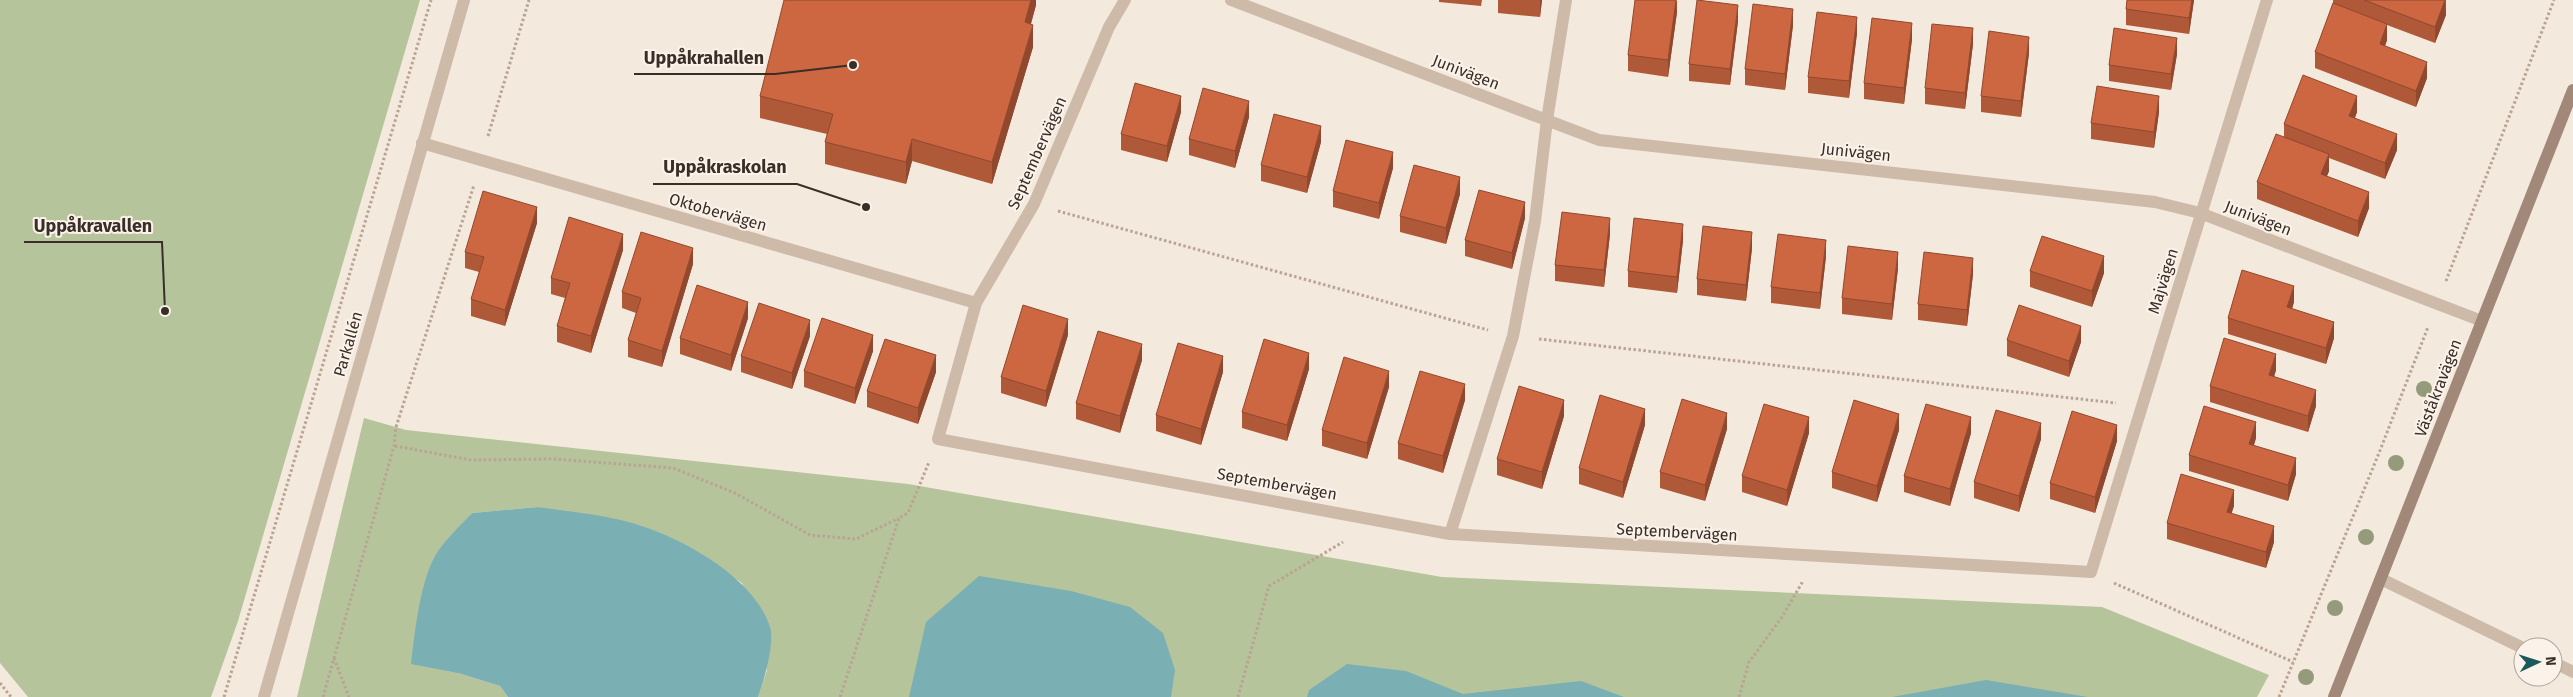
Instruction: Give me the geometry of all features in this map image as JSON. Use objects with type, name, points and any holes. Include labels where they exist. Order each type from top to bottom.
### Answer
[{"type":"street","name":"Parkallén","points":[[264,697],[464,0]]},
{"type":"street","name":"Septembervägen","points":[[1125,0],[1109,27],[1034,204],[976,303],[938,439],[1450,534],[2091,572]]},
{"type":"street","name":"Junivägen","points":[[1231,0],[1599,140],[2155,202],[2200,213],[2482,321]]},
{"type":"street","points":[[1450,534],[1512,336],[1535,221],[1547,120],[1566,0]]},
{"type":"street","name":"Majvägen","points":[[2091,572],[2267,0]]},
{"type":"street","name":"Väståkravägen","points":[[2334,697],[2573,90]]},
{"type":"street","name":"Oktobervägen","points":[[422,143],[976,303]]},
{"type":"street","points":[[2381,578],[2513,643]]},
{"type":"path","points":[[224,697],[431,0]]},
{"type":"path","points":[[323,697],[394,446],[396,427],[481,160],[529,0]]},
{"type":"path","points":[[2279,697],[2379,453],[2554,0]]},
{"type":"path","points":[[1034,204],[1512,336],[2142,406]]},
{"type":"path","points":[[394,446],[471,460],[553,459],[672,468],[735,493],[810,535],[856,539],[908,513],[938,439]]},
{"type":"path","points":[[840,697],[899,518]]},
{"type":"path","points":[[1238,697],[1269,586],[1380,520]]},
{"type":"path","points":[[1739,697],[1748,662],[1782,617],[1818,556]]},
{"type":"path","points":[[2091,572],[2293,662]]},
{"type":"path","points":[[334,657],[349,697]]},
{"type":"path","points":[[0,683],[11,697]]},
{"type":"green space","points":[[0,0],[420,0],[238,621],[211,697],[28,697],[0,663]]},
{"type":"green space","points":[[364,418],[406,430],[908,484],[1442,577],[2102,607],[2269,675],[2257,697],[758,697],[767,670],[742,583],[680,543],[642,526],[538,507],[472,513],[457,530],[458,673],[500,686],[508,697],[297,697]]},
{"type":"water","points":[[538,507],[604,516],[642,526],[679,541],[717,564],[735,578],[762,609],[770,627],[770,652],[758,697],[508,697],[500,686],[458,673],[411,664],[417,621],[427,576],[438,551],[450,536],[472,513]]},
{"type":"water","points":[[979,576],[1071,591],[1130,607],[1163,633],[1175,670],[1171,697],[909,697],[926,622]]},
{"type":"water","points":[[1347,664],[1406,671],[1463,694],[1581,681],[1624,697],[1307,697],[1309,690]]},
{"type":"water","points":[[1986,680],[2088,697],[1892,697]]},
{"type":"building","points":[[784,0],[1031,0],[1025,22],[1033,25],[992,162],[912,139],[906,162],[825,142],[833,114],[760,96]]},
{"type":"building","points":[[1635,0],[1676,0],[1668,60],[1628,55]]},
{"type":"building","points":[[1697,0],[1738,5],[1730,69],[1689,64]]},
{"type":"building","points":[[2127,0],[2192,0],[2189,18],[2126,9]]},
{"type":"building","points":[[2364,0],[2445,0],[2435,27]]},
{"type":"building","points":[[2333,3],[2387,24],[2380,44],[2427,62],[2416,91],[2315,52]]},
{"type":"building","points":[[1753,4],[1793,9],[1785,74],[1745,69]]},
{"type":"building","points":[[1817,12],[1857,17],[1849,81],[1808,77]]},
{"type":"building","points":[[1872,18],[1912,23],[1904,88],[1864,83]]},
{"type":"building","points":[[1932,24],[1973,28],[1965,93],[1925,88]]},
{"type":"building","points":[[2114,28],[2177,38],[2171,74],[2109,65]]},
{"type":"building","points":[[1989,31],[2029,37],[2021,101],[1981,96]]},
{"type":"building","points":[[2303,75],[2357,96],[2349,116],[2397,134],[2385,163],[2284,124]]},
{"type":"building","points":[[1135,83],[1181,96],[1167,146],[1121,134]]},
{"type":"building","points":[[2097,86],[2159,96],[2154,132],[2091,123]]},
{"type":"building","points":[[1203,88],[1249,101],[1235,151],[1189,139]]},
{"type":"building","points":[[1274,114],[1321,126],[1307,177],[1261,165]]},
{"type":"building","points":[[2276,134],[2329,154],[2321,174],[2369,192],[2358,221],[2257,182]]},
{"type":"building","points":[[1346,140],[1393,152],[1379,203],[1333,191]]},
{"type":"building","points":[[1414,165],[1460,177],[1446,228],[1400,216]]},
{"type":"building","points":[[1479,190],[1525,202],[1512,253],[1465,240]]},
{"type":"building","points":[[483,191],[537,207],[505,310],[471,299],[484,257],[465,252]]},
{"type":"building","points":[[1562,212],[1610,218],[1604,270],[1555,265]]},
{"type":"building","points":[[569,217],[623,234],[591,336],[557,326],[570,283],[551,278]]},
{"type":"building","points":[[1634,218],[1683,224],[1677,277],[1628,271]]},
{"type":"building","points":[[1703,226],[1752,232],[1746,285],[1697,279]]},
{"type":"building","points":[[641,232],[693,248],[662,351],[628,340],[641,298],[622,292]]},
{"type":"building","points":[[1778,234],[1826,240],[1820,293],[1771,287]]},
{"type":"building","points":[[2042,236],[2104,256],[2092,291],[2030,271]]},
{"type":"building","points":[[1848,246],[1898,252],[1892,304],[1842,298]]},
{"type":"building","points":[[1924,252],[1973,258],[1967,310],[1918,304]]},
{"type":"building","points":[[2242,270],[2294,286],[2287,307],[2334,322],[2326,348],[2228,318]]},
{"type":"building","points":[[697,285],[748,302],[731,355],[680,338]]},
{"type":"building","points":[[759,303],[810,320],[792,373],[741,356]]},
{"type":"building","points":[[1023,305],[1068,319],[1046,391],[1001,377]]},
{"type":"building","points":[[2019,305],[2081,326],[2069,361],[2007,340]]},
{"type":"building","points":[[822,318],[873,335],[855,388],[804,371]]},
{"type":"building","points":[[1098,331],[1142,344],[1120,416],[1076,403]]},
{"type":"building","points":[[2224,338],[2276,354],[2269,375],[2316,390],[2308,416],[2210,386]]},
{"type":"building","points":[[885,339],[936,355],[918,408],[867,391]]},
{"type":"building","points":[[1264,339],[1309,353],[1287,425],[1242,412]]},
{"type":"building","points":[[1178,343],[1223,356],[1201,429],[1156,415]]},
{"type":"building","points":[[1344,357],[1389,371],[1367,443],[1322,430]]},
{"type":"building","points":[[1420,371],[1465,384],[1443,456],[1398,443]]},
{"type":"building","points":[[1519,386],[1564,400],[1542,472],[1497,459]]},
{"type":"building","points":[[1600,395],[1645,409],[1623,482],[1579,468]]},
{"type":"building","points":[[1682,399],[1727,413],[1705,485],[1660,472]]},
{"type":"building","points":[[1854,400],[1899,414],[1877,486],[1832,472]]},
{"type":"building","points":[[1764,404],[1809,417],[1787,490],[1742,476]]},
{"type":"building","points":[[1926,404],[1971,417],[1950,489],[1904,476]]},
{"type":"building","points":[[2204,406],[2256,422],[2249,444],[2296,458],[2288,485],[2189,455]]},
{"type":"building","points":[[1996,410],[2041,423],[2019,496],[1974,482]]},
{"type":"building","points":[[2072,411],[2117,425],[2095,497],[2050,483]]},
{"type":"building","points":[[2181,474],[2234,490],[2227,512],[2274,526],[2266,552],[2167,523]]},
{"type":"place","name":"Uppåkrahallen","points":[[853,65]]},
{"type":"place","name":"Uppåkraskolan","points":[[866,207]]},
{"type":"place","name":"Uppåkravallen","points":[[165,311]]}]
